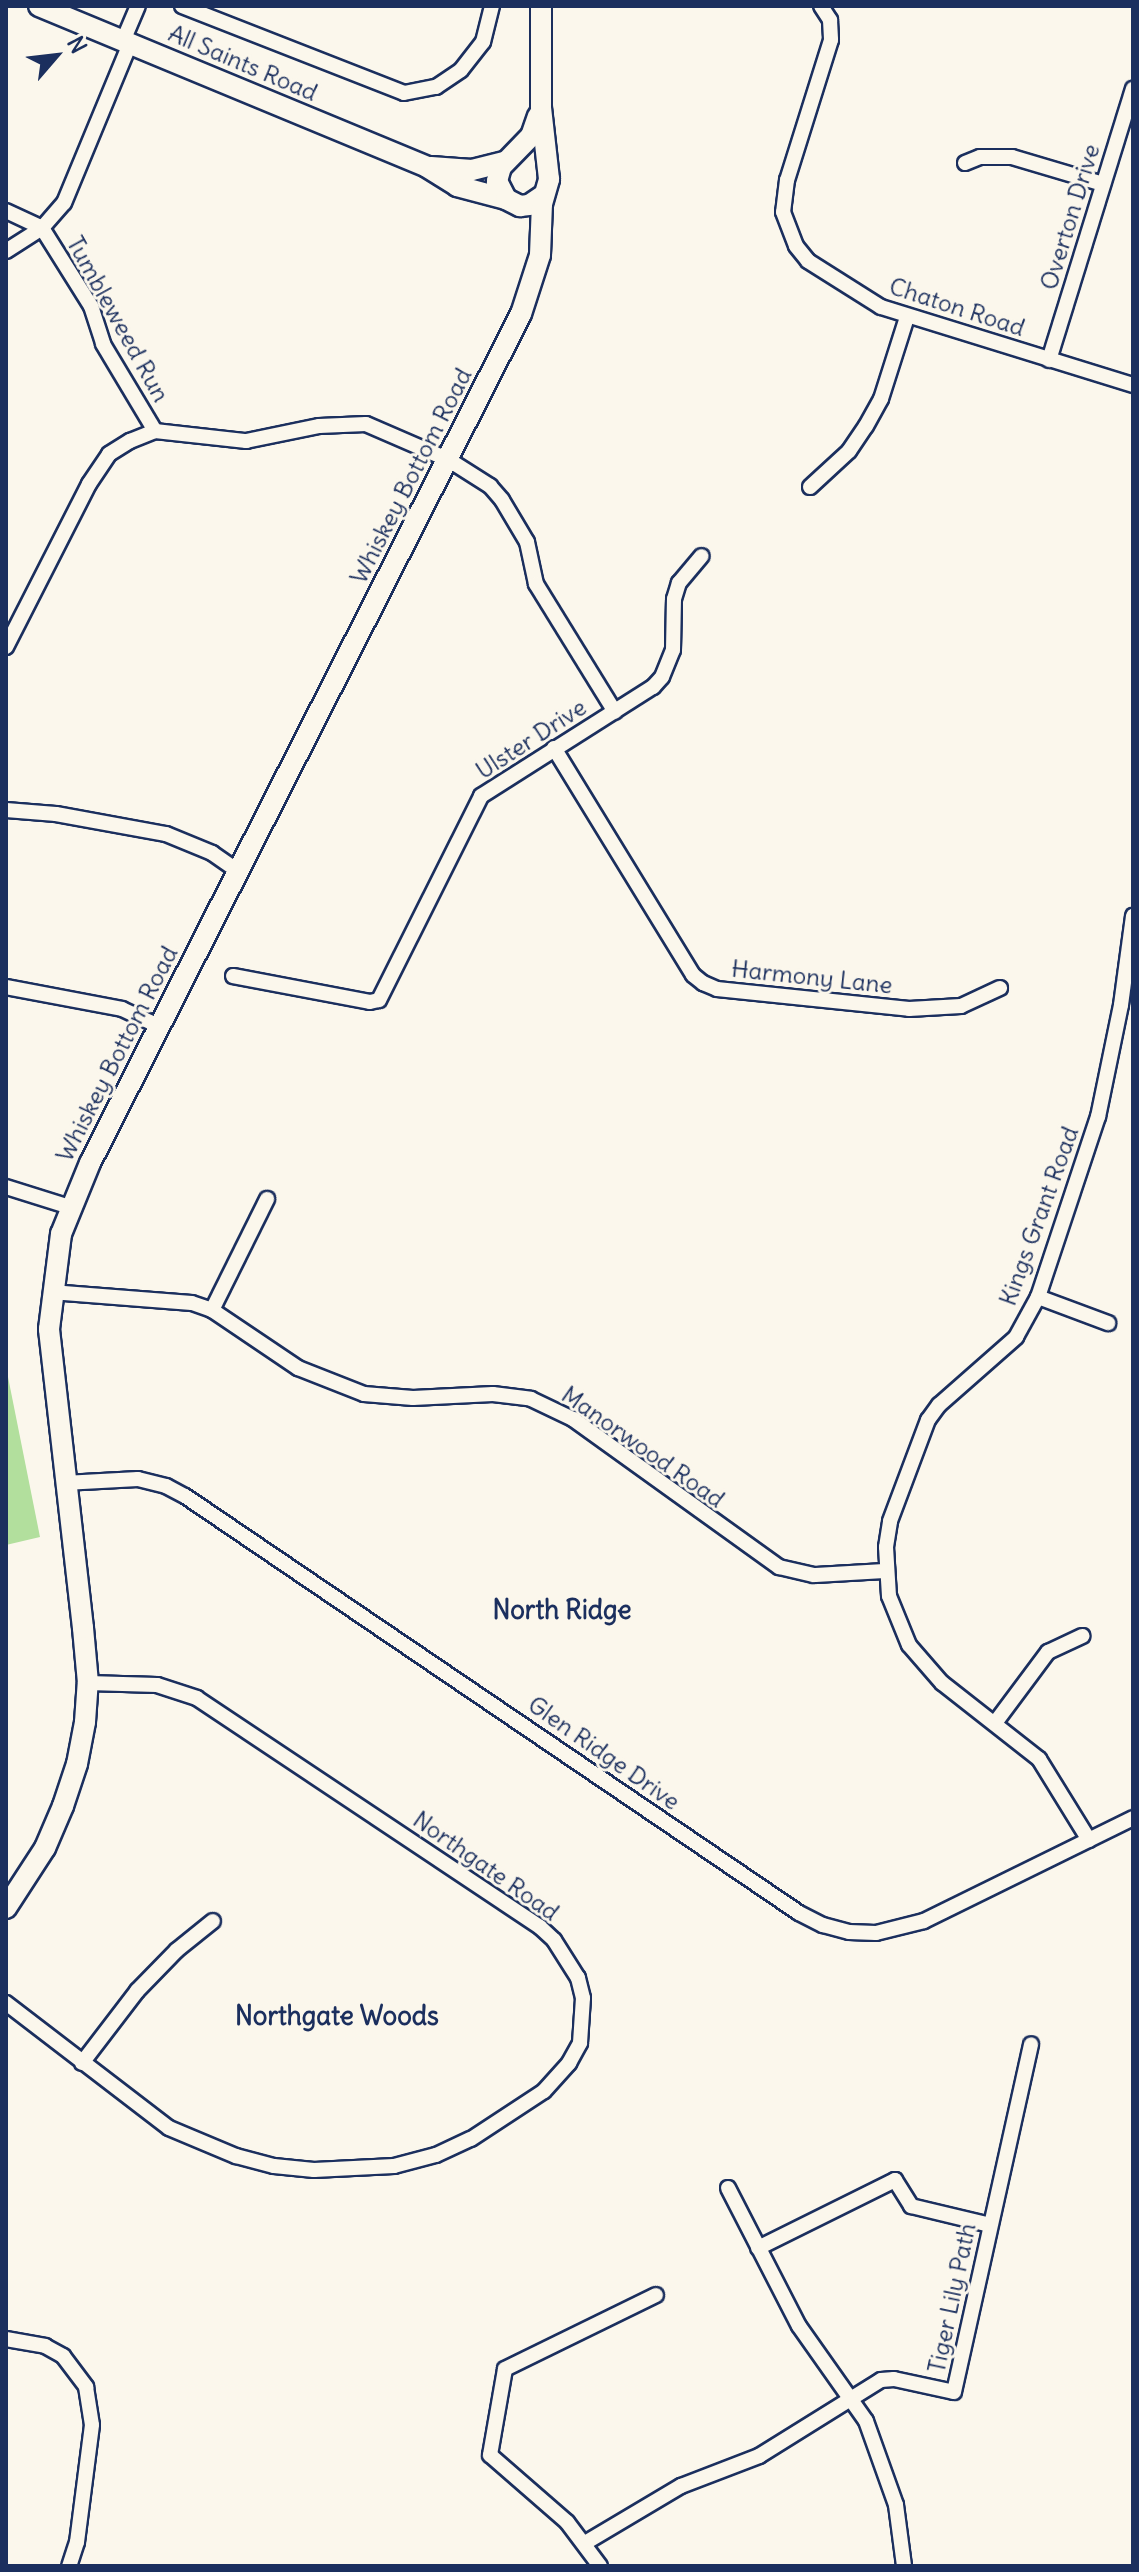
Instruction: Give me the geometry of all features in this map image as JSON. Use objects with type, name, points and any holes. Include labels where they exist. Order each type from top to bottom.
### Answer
[{"type":"street","name":"All Saints Road","points":[[39,6],[427,167],[457,186],[509,201]]},
{"type":"street","points":[[6,251],[42,228],[64,203],[138,6]]},
{"type":"street","points":[[182,6],[404,93],[436,87],[461,70],[483,42],[492,6]]},
{"type":"street","points":[[541,6],[541,108],[549,179],[544,195],[529,205],[509,201],[497,181],[509,159],[531,136],[541,108]]},
{"type":"street","name":"Chaton Road","points":[[821,6],[830,20],[831,40],[787,180],[783,212],[796,246],[808,261],[853,293],[907,317],[1133,385]]},
{"type":"street","name":"Overton Drive","points":[[1049,360],[1133,89]]},
{"type":"street","points":[[509,159],[532,156],[546,169]]},
{"type":"street","points":[[965,163],[980,157],[1012,157],[1103,184]]},
{"type":"street","name":"All Saints Road","points":[[427,167],[472,170],[509,159]]},
{"type":"street","name":"Whiskey Bottom Road","points":[[6,1908],[45,1848],[63,1806],[77,1764],[88,1683],[52,1378],[51,1292],[61,1234],[70,1207],[238,871],[521,314],[540,255],[544,195]]},
{"type":"street","name":"Whiskey Bottom Road","points":[[509,201],[528,229],[533,276]]},
{"type":"street","points":[[6,211],[42,228]]},
{"type":"street","name":"Tumbleweed Run","points":[[42,228],[91,306],[103,344],[155,431]]},
{"type":"street","points":[[810,487],[849,451],[866,426],[881,399],[907,317]]},
{"type":"street","points":[[6,647],[109,454],[155,431],[246,441],[319,426],[366,424],[449,460],[490,486],[513,516],[530,551],[536,584],[615,712]]},
{"type":"street","name":"Ulster Drive","points":[[233,976],[370,1002],[384,995],[481,796],[653,687],[670,664],[679,583],[702,556]]},
{"type":"street","name":"Harmony Lane","points":[[554,748],[693,975],[703,983],[717,989],[909,1009],[961,1006],[1000,988]]},
{"type":"street","points":[[6,810],[56,814],[166,834],[212,853],[238,871]]},
{"type":"street","name":"Kings Grant Road","points":[[1089,1840],[1039,1759],[923,1665],[898,1623],[886,1571],[890,1521],[928,1420],[939,1405],[1016,1337],[1038,1297],[1098,1117],[1126,1017],[1133,916]]},
{"type":"street","points":[[6,987],[122,1009],[161,1027]]},
{"type":"street","points":[[6,1187],[70,1207]]},
{"type":"street","points":[[212,1310],[267,1199]]},
{"type":"street","name":"Manorwood Road","points":[[51,1292],[173,1300],[212,1310],[298,1368],[353,1391],[413,1398],[502,1395],[551,1408],[593,1433],[779,1567],[814,1575],[886,1571]]},
{"type":"street","points":[[1038,1297],[1108,1323]]},
{"type":"street","name":"Glen Ridge Drive","points":[[64,1483],[138,1479],[166,1486],[185,1496],[799,1913],[823,1925],[849,1932],[897,1930],[924,1921],[1133,1818]]},
{"type":"street","points":[[995,1723],[1048,1652],[1083,1636]]},
{"type":"street","name":"Northgate Road","points":[[6,2003],[169,2128],[202,2144],[274,2166],[354,2171],[436,2155],[505,2120],[544,2091],[569,2063],[580,2043],[584,2019],[578,1978],[554,1940],[540,1927],[197,1698],[157,1685],[88,1683]]},
{"type":"street","points":[[82,2063],[137,1991],[177,1950],[213,1921]]},
{"type":"street","name":"Tiger Lily Path","points":[[585,2543],[681,2486],[759,2456],[881,2380],[894,2379],[954,2392],[1031,2044]]},
{"type":"street","points":[[758,2248],[895,2180],[911,2206],[990,2225]]},
{"type":"street","points":[[728,2188],[799,2326],[866,2421],[889,2478],[902,2534],[904,2566]]},
{"type":"street","points":[[600,2566],[585,2543],[553,2508],[490,2455],[505,2369],[656,2295]]},
{"type":"street","points":[[6,2339],[45,2346],[63,2356],[86,2387],[92,2425],[77,2542],[69,2566]]},
{"type":"green space","points":[[6,1367],[40,1537],[6,1545]]},
{"type":"district","name":"North Ridge","points":[[562,1610]]},
{"type":"district","name":"Northgate Woods","points":[[337,2016]]}]
